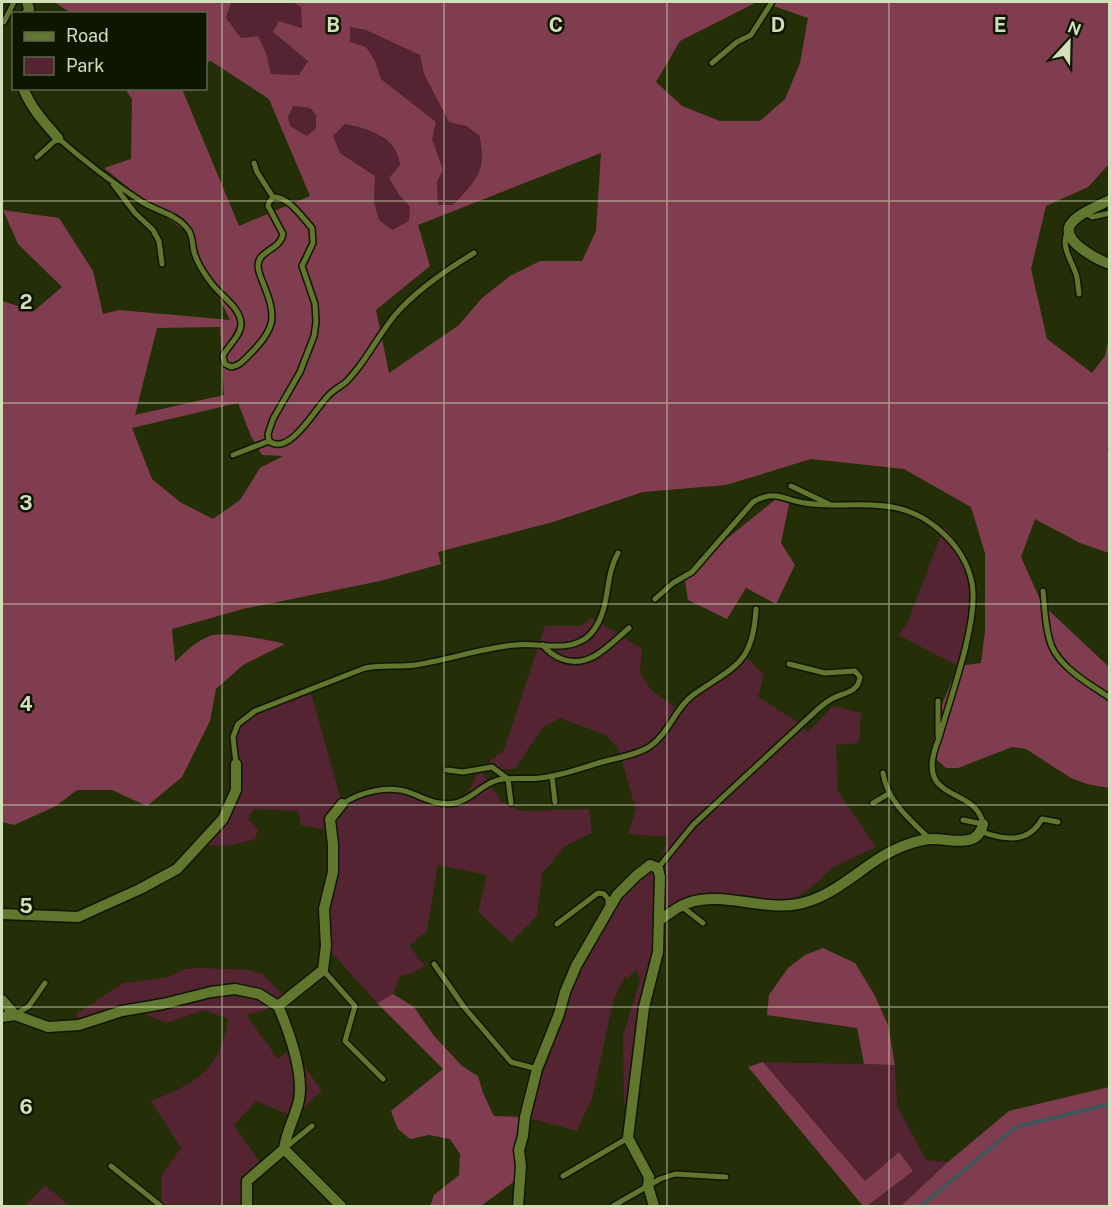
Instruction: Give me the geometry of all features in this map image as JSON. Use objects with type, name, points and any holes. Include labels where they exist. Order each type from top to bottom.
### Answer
[{"type":"street","points":[[25,90],[35,111],[58,138]]},
{"type":"street","points":[[1110,200],[1071,224],[1068,231],[1070,238],[1079,246],[1100,261],[1110,264]]},
{"type":"street","points":[[2,914],[78,917],[140,889],[177,868],[223,819],[236,790],[236,764]]},
{"type":"street","points":[[278,1006],[322,970],[326,946],[324,909],[333,872],[330,819],[342,804]]},
{"type":"street","points":[[660,920],[681,906],[703,900],[778,906],[813,901],[829,894],[905,845],[930,839],[969,841],[976,839],[983,828]]},
{"type":"street","points":[[518,1206],[521,1166],[519,1150],[537,1069],[559,1014],[565,992],[576,966],[617,895],[650,865],[658,868],[660,920],[658,952],[644,1007],[637,1048],[628,1138],[649,1178],[648,1186],[654,1206]]},
{"type":"street","points":[[2,1017],[15,1015],[48,1027],[79,1025],[122,1011],[235,989],[259,994],[278,1006],[296,1061],[301,1089],[284,1149],[247,1181],[246,1206]]},
{"type":"street","points":[[2,1000],[15,1015]]},
{"type":"street","points":[[284,1149],[341,1206]]},
{"type":"lane","points":[[4,22],[14,2]]},
{"type":"lane","points":[[712,63],[736,42],[752,35],[772,2]]},
{"type":"lane","points":[[37,157],[58,138],[79,156],[145,203],[172,216],[188,228],[200,265],[223,298],[237,311],[241,320],[241,327],[223,356],[225,364],[231,367],[240,364],[264,340],[271,325],[269,299],[259,274],[258,264],[264,254],[280,244],[284,234],[268,207],[273,197]]},
{"type":"lane","points":[[254,163],[273,197],[284,200],[312,228],[313,243],[302,266],[315,304],[316,322],[309,352],[273,419],[268,441]]},
{"type":"lane","points":[[108,177],[135,213],[153,230],[159,241],[162,264]]},
{"type":"lane","points":[[1086,213],[1092,217],[1110,213]]},
{"type":"lane","points":[[1068,231],[1064,238],[1065,246],[1077,276],[1079,294]]},
{"type":"lane","points":[[268,441],[280,446],[293,438],[329,394],[345,383],[395,315],[451,267],[474,253]]},
{"type":"lane","points":[[233,455],[268,441]]},
{"type":"lane","points":[[791,486],[830,505]]},
{"type":"lane","points":[[655,599],[673,583],[692,572],[753,502],[762,497],[779,496],[801,503],[830,505],[876,504],[909,511],[932,523],[957,548],[970,576],[973,593],[967,639],[939,738],[932,753],[931,766],[934,778],[946,790],[975,808],[982,816],[983,828]]},
{"type":"lane","points":[[236,764],[233,737],[238,724],[255,711],[365,668],[381,665],[415,665],[501,646],[519,644],[562,646],[579,642],[592,633],[602,618],[610,571],[618,553]]},
{"type":"lane","points":[[1043,591],[1048,632],[1053,649],[1068,666],[1110,698]]},
{"type":"lane","points":[[342,804],[384,789],[410,793],[428,800],[454,803],[464,800],[496,780],[552,776],[649,747],[661,737],[682,704],[744,658],[753,638],[756,609]]},
{"type":"lane","points":[[543,645],[556,657],[569,662],[590,660],[629,628]]},
{"type":"lane","points":[[658,868],[693,825],[810,717],[831,699],[859,685],[860,677],[855,671],[825,673],[789,664]]},
{"type":"lane","points":[[938,702],[939,738]]},
{"type":"lane","points":[[447,770],[463,772],[492,767],[508,779],[511,803]]},
{"type":"lane","points":[[883,773],[884,782],[903,812],[930,839]]},
{"type":"lane","points":[[552,776],[555,802]]},
{"type":"lane","points":[[873,803],[890,793]]},
{"type":"lane","points":[[963,820],[997,837],[1013,839],[1028,835],[1037,829],[1042,819],[1058,822]]},
{"type":"lane","points":[[557,924],[598,893],[604,894],[608,899],[605,914]]},
{"type":"lane","points":[[681,906],[703,922]]},
{"type":"lane","points":[[434,964],[464,1007],[511,1062],[537,1069]]},
{"type":"lane","points":[[322,970],[355,1006],[345,1041],[383,1078]]},
{"type":"lane","points":[[15,1015],[29,1006],[45,983]]},
{"type":"lane","points":[[284,1149],[312,1126]]},
{"type":"lane","points":[[563,1176],[628,1138]]},
{"type":"lane","points":[[111,1166],[161,1206]]},
{"type":"lane","points":[[614,1206],[660,1179],[675,1174],[726,1177]]},
{"type":"green space","points":[[231,2],[292,2],[301,7],[302,28],[279,21],[273,32],[308,61],[299,75],[271,74],[266,53],[241,38],[226,18]]},
{"type":"green space","points":[[350,27],[366,30],[420,55],[424,74],[449,122],[466,126],[479,135],[481,166],[474,182],[453,205],[438,205],[437,182],[443,170],[432,139],[436,122],[381,79],[375,61],[350,42]]},
{"type":"green space","points":[[293,106],[310,108],[316,115],[316,128],[307,136],[290,126],[288,117]]},
{"type":"green space","points":[[345,124],[375,132],[399,153],[400,196],[410,207],[409,221],[392,230],[379,220],[374,202],[375,176],[340,153],[332,136]]},
{"type":"green space","points":[[944,527],[958,545],[969,580],[969,621],[958,666],[898,635],[907,624]]},
{"type":"green space","points":[[592,618],[642,649],[640,673],[651,690],[679,710],[744,655],[764,675],[758,697],[801,724],[808,732],[833,706],[861,713],[859,743],[836,745],[838,791],[876,847],[833,867],[790,903],[712,897],[661,920],[633,1105],[624,1103],[623,1035],[640,981],[636,969],[627,979],[625,976],[614,998],[592,1098],[577,1131],[525,1117],[576,966],[636,876],[658,868],[668,837],[628,834],[636,810],[619,750],[606,735],[560,718],[542,728],[515,769],[480,770],[501,801],[521,811],[589,809],[592,833],[565,846],[542,874],[537,916],[511,942],[478,912],[487,875],[438,865],[427,931],[409,946],[425,966],[410,974],[400,976],[393,994],[377,1003],[326,946],[324,909],[333,872],[331,831],[301,825],[298,811],[254,809],[248,819],[258,830],[255,839],[228,846],[199,845],[236,790],[233,737],[238,724],[255,711],[306,692],[312,696],[342,804],[369,793],[396,791],[424,800],[450,801],[467,795],[479,770],[504,750],[545,626],[581,626]]},
{"type":"green space","points":[[184,969],[248,970],[263,974],[286,999],[278,1006],[246,1015],[278,1059],[291,1048],[322,1091],[294,1117],[256,1101],[234,1125],[263,1167],[247,1181],[247,1206],[166,1206],[161,1203],[162,1174],[181,1148],[151,1101],[181,1088],[204,1072],[219,1051],[228,1019],[204,1010],[166,1023],[134,1009],[79,1025],[76,1014],[123,983],[169,977]]},
{"type":"green space","points":[[763,1062],[895,1065],[897,1106],[926,1160],[948,1162],[901,1206],[867,1206],[912,1170],[899,1152],[865,1181]]},
{"type":"green space","points":[[45,1185],[70,1206],[25,1206]]},
{"type":"shaded area","points":[[54,2],[231,2],[226,18],[241,38],[258,36],[266,53],[271,74],[299,75],[308,61],[273,32],[279,21],[302,28],[301,7],[292,2],[757,2],[680,41],[656,82],[682,106],[720,121],[760,121],[785,99],[800,63],[808,18],[762,2],[1109,2],[1109,164],[1088,187],[1046,206],[1031,269],[1047,339],[1092,373],[1105,356],[1109,336],[1110,444],[1107,449],[1110,452],[1109,553],[1080,543],[1035,519],[1021,557],[1042,604],[1109,667],[1109,788],[1071,778],[1026,749],[1012,747],[958,768],[946,768],[934,757],[934,724],[958,666],[981,663],[985,631],[985,553],[971,507],[904,469],[811,459],[726,485],[643,492],[553,522],[438,552],[441,564],[380,581],[243,609],[172,629],[175,662],[195,644],[216,635],[269,640],[285,644],[243,665],[216,689],[210,721],[182,777],[147,806],[112,790],[77,790],[56,806],[14,825],[2,822],[2,301],[34,311],[62,287],[18,244],[3,210],[59,218],[93,271],[103,314],[119,310],[230,320],[188,233],[104,168],[131,159],[132,99],[126,90],[182,90],[239,226],[310,196],[269,99],[211,61],[207,63],[207,12],[69,12]],"holes":[[[350,27],[366,30],[420,55],[424,74],[449,122],[466,126],[479,135],[481,166],[474,182],[453,205],[438,205],[437,182],[443,170],[432,139],[436,122],[381,79],[375,61],[366,47],[350,42]],[[293,106],[310,108],[316,115],[316,128],[307,136],[290,126],[288,117]],[[345,124],[373,132],[394,147],[400,165],[389,178],[410,207],[409,221],[392,230],[379,220],[374,202],[375,176],[340,153],[333,136]],[[601,153],[596,231],[582,261],[540,261],[510,276],[482,298],[459,325],[389,373],[376,310],[430,266],[418,225]],[[220,327],[224,395],[135,415],[157,328]],[[238,403],[251,436],[262,455],[283,456],[260,468],[240,500],[213,519],[180,502],[152,479],[132,428]]]},
{"type":"shaded area","points":[[791,494],[781,543],[795,565],[776,604],[746,588],[727,619],[688,600],[684,573],[776,499]]},
{"type":"shaded area","points":[[823,948],[855,963],[875,996],[888,1025],[895,1065],[864,1064],[857,1028],[767,1015],[769,995],[788,968],[805,955]]},
{"type":"shaded area","points":[[393,994],[414,1007],[434,1036],[462,1066],[478,1076],[494,1116],[525,1117],[520,1177],[481,1206],[430,1206],[434,1195],[459,1175],[460,1154],[450,1139],[429,1135],[410,1139],[398,1129],[391,1111],[443,1069],[377,1003]]},
{"type":"shaded area","points":[[763,1062],[865,1181],[899,1152],[913,1171],[867,1206],[863,1206],[748,1067]]},
{"type":"shaded area","points":[[1109,1087],[1109,1206],[901,1206],[948,1162],[1009,1111]]},
{"type":"waterway","points":[[921,1206],[1016,1127],[1110,1104]]}]
